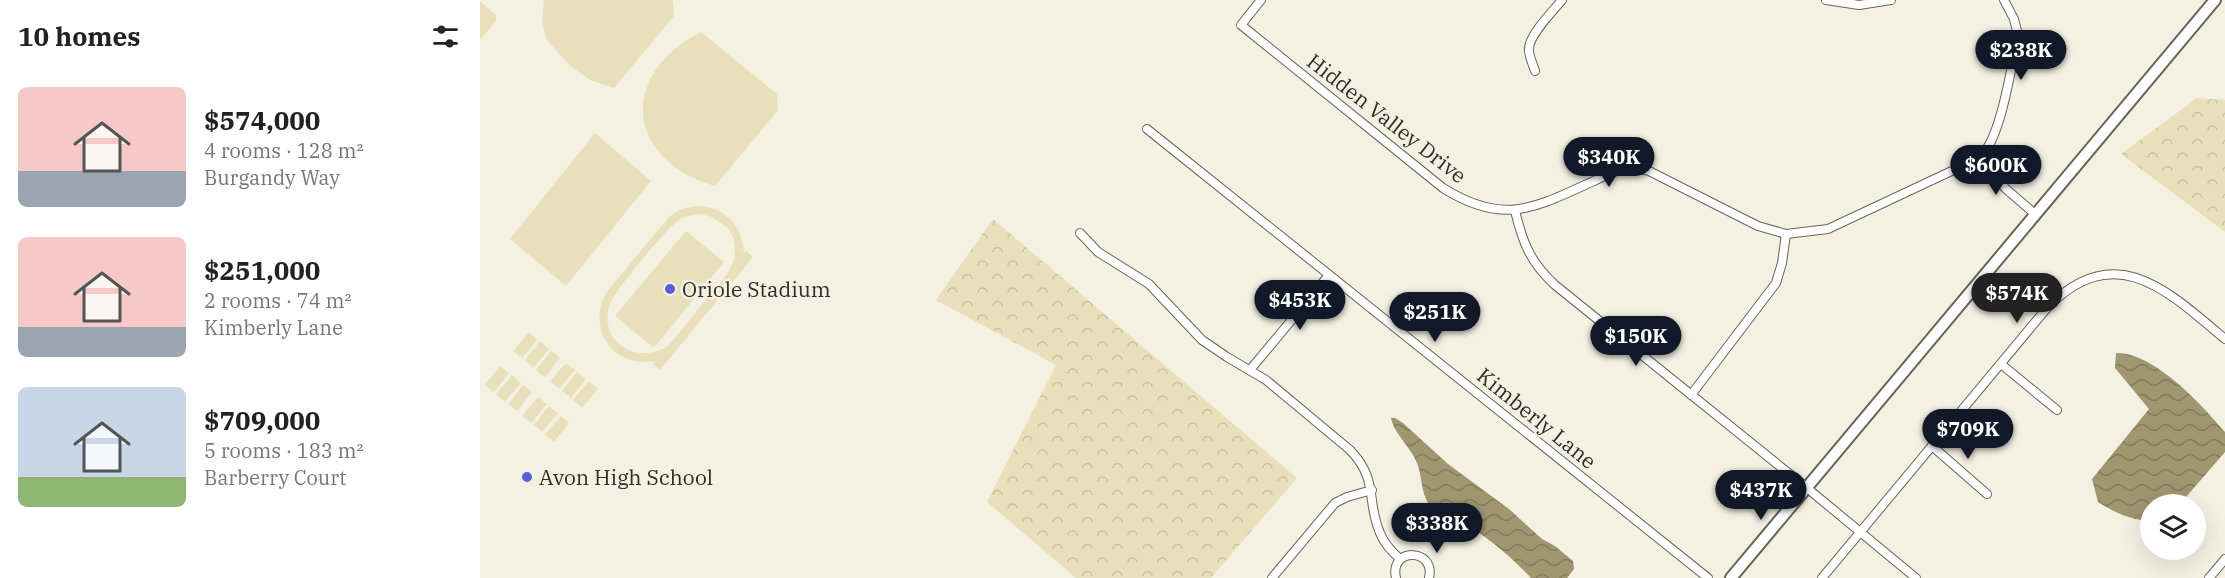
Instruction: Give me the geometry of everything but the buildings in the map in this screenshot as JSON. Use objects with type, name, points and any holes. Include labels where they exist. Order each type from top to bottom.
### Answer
[{"type":"main road","points":[[1731,578],[2215,0]]},
{"type":"street","name":"Hidden Valley Drive","points":[[1261,0],[1241,25],[1443,188],[1462,200],[1515,211],[1543,204],[1620,169],[1635,167],[1649,171],[1758,226],[1786,234],[1828,230],[1979,157]]},
{"type":"street","points":[[1535,71],[1528,50],[1533,36],[1562,0]]},
{"type":"street","points":[[1826,0],[1859,5],[1891,0]]},
{"type":"street","points":[[2004,0],[2012,12],[2018,34],[1996,130],[1987,148],[1979,157],[2006,189],[2035,214]]},
{"type":"street","name":"Kimberly Lane","points":[[1147,129],[1707,578]]},
{"type":"street","points":[[1515,211],[1522,242],[1545,276],[1916,578]]},
{"type":"street","points":[[1080,233],[1098,252],[1149,284],[1202,340],[1278,390],[1350,450],[1362,464],[1372,490],[1380,534],[1400,559]]},
{"type":"street","points":[[1691,395],[1776,283],[1782,263],[1786,234]]},
{"type":"street","points":[[1250,370],[1329,275]]},
{"type":"street","points":[[1822,578],[2058,297],[2086,281],[2109,276],[2132,276],[2156,285],[2169,293],[2225,339]]},
{"type":"street","points":[[2001,364],[2056,410]]},
{"type":"street","points":[[1932,446],[1987,494]]},
{"type":"street","points":[[1272,578],[1335,503],[1372,490]]},
{"type":"street","points":[[1396,578],[1395,570],[1400,559],[1411,554],[1423,557],[1430,567],[1430,578]]},
{"type":"street","points":[[2209,578],[2225,559]]},
{"type":"green space","points":[[544,0],[673,0],[674,16],[614,88],[590,80],[570,66],[546,39],[542,20]]},
{"type":"green space","points":[[480,1],[496,15],[496,21],[480,40]]},
{"type":"green space","points":[[701,32],[777,94],[778,110],[715,186],[685,174],[663,157],[649,137],[643,115],[645,92],[656,70],[674,50]]},
{"type":"green space","points":[[2197,98],[2225,100],[2225,232],[2121,154]]},
{"type":"green space","points":[[595,133],[651,181],[566,286],[510,239]]},
{"type":"green space","points":[[695,206],[723,213],[740,234],[744,253],[746,251],[753,257],[660,370],[653,364],[654,361],[639,362],[625,358],[614,351],[606,341],[599,316],[602,302],[609,289],[669,217],[681,209]],"holes":[[[700,214],[712,217],[728,228],[734,239],[735,258],[727,274],[669,345],[659,351],[648,353],[627,349],[619,344],[608,325],[608,311],[612,300],[624,283],[678,221]]]},
{"type":"green space","points":[[993,219],[1297,478],[1211,578],[1076,578],[987,502],[1056,365],[936,300]]},
{"type":"green space","name":"Oriole Stadium","points":[[686,231],[724,262],[654,348],[615,316]]},
{"type":"green space","points":[[529,332],[537,340],[522,358],[513,351]]},
{"type":"green space","points":[[540,341],[549,349],[533,368],[525,360]]},
{"type":"green space","points":[[551,351],[560,358],[545,377],[536,370]]},
{"type":"green space","points":[[566,363],[575,370],[559,389],[550,381]]},
{"type":"green space","points":[[500,366],[509,373],[494,392],[485,385]]},
{"type":"green space","points":[[577,372],[586,379],[571,398],[562,391]]},
{"type":"green space","points":[[512,375],[521,383],[505,402],[496,394]]},
{"type":"green space","points":[[589,381],[598,389],[582,408],[573,400]]},
{"type":"green space","points":[[523,385],[532,392],[517,411],[508,404]]},
{"type":"green space","points":[[538,397],[547,404],[531,423],[522,416]]},
{"type":"green space","points":[[549,406],[558,413],[542,432],[534,425]]},
{"type":"green space","points":[[561,416],[569,423],[554,442],[545,434]]},
{"type":"water","points":[[2116,353],[2131,355],[2146,361],[2176,382],[2225,432],[2225,452],[2189,494],[2140,494],[2140,519],[2123,515],[2098,502],[2092,479],[2149,409],[2115,368]]},
{"type":"water","points":[[1391,418],[1403,423],[1448,464],[1509,509],[1542,539],[1555,546],[1573,561],[1574,569],[1567,578],[1531,578],[1508,555],[1483,536],[1429,504],[1424,495],[1417,463],[1395,430]]},
{"type":"place","name":"Oriole Stadium","points":[[670,289]]},
{"type":"place","name":"Avon High School","points":[[527,477]]}]
